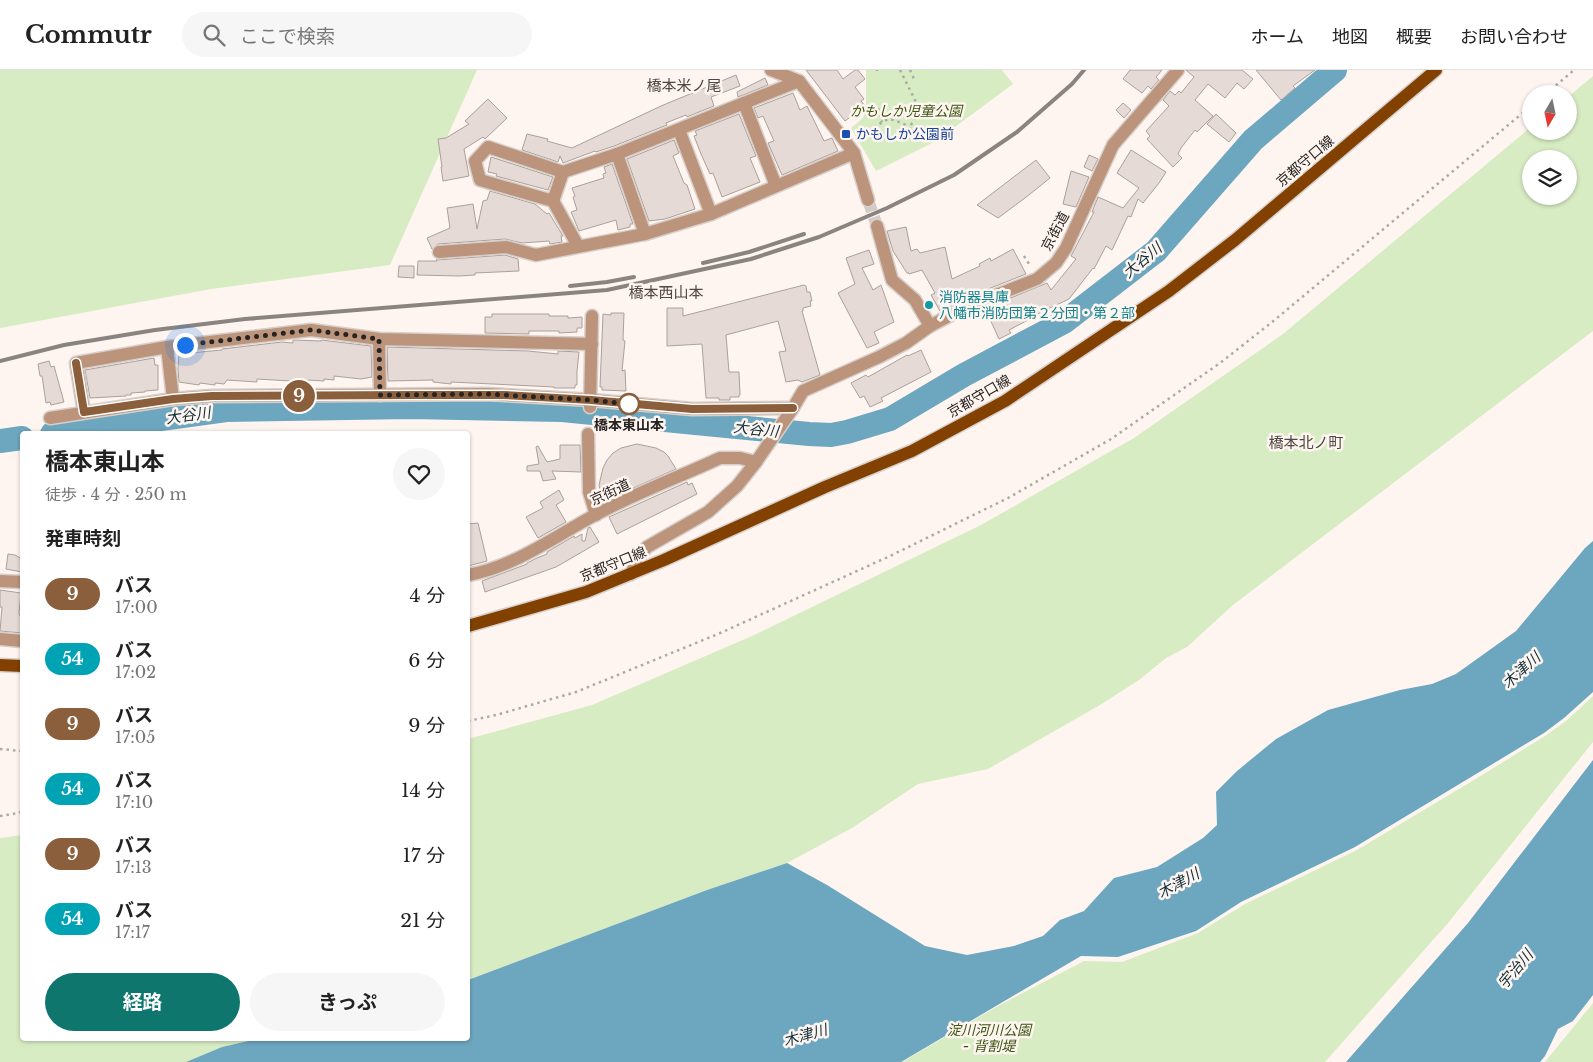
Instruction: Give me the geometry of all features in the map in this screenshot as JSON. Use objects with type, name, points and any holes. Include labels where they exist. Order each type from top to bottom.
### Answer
[{"type":"main road","name":"京都守口線","points":[[470,625],[586,592],[631,574],[912,451],[1005,401],[1169,291],[1235,240],[1429,72]]},
{"type":"main road","points":[[0,665],[20,666]]},
{"type":"street","points":[[771,70],[799,81],[851,148],[868,200]]},
{"type":"street","name":"京街道","points":[[470,575],[517,559],[596,514],[720,458],[740,458],[756,462],[766,450],[803,391],[879,357],[906,343],[930,326],[968,306],[1037,279],[1056,263],[1066,248],[1113,145],[1178,70]]},
{"type":"street","points":[[578,246],[553,201],[480,180],[474,162],[488,147],[563,172],[617,154],[799,81]]},
{"type":"street","points":[[744,103],[776,186]]},
{"type":"street","points":[[679,130],[711,214]]},
{"type":"street","points":[[439,252],[506,247],[536,256],[645,234],[711,214],[776,186],[851,148]]},
{"type":"street","points":[[617,154],[645,234]]},
{"type":"street","points":[[553,201],[563,172]]},
{"type":"street","points":[[877,226],[892,280],[915,300],[930,326]]},
{"type":"street","points":[[591,404],[592,316]]},
{"type":"street","points":[[84,412],[76,363],[167,347],[311,330],[379,339],[592,344]]},
{"type":"street","points":[[379,339],[380,395]]},
{"type":"street","points":[[167,347],[173,399]]},
{"type":"street","points":[[50,418],[173,399],[212,396],[487,394],[591,404],[692,409],[793,408]]},
{"type":"street","points":[[588,434],[589,492],[596,514]]},
{"type":"street","points":[[631,574],[637,559],[647,547],[708,512],[737,486],[756,462]]},
{"type":"street","points":[[0,581],[20,582]]},
{"type":"street","points":[[0,640],[20,641]]},
{"type":"path","points":[[900,70],[918,106],[916,117],[908,128]]},
{"type":"path","points":[[910,70],[914,79]]},
{"type":"path","points":[[1556,85],[1574,70]]},
{"type":"path","points":[[878,108],[882,122]]},
{"type":"path","points":[[470,721],[496,716],[576,692],[718,634],[890,556],[999,502],[1102,444],[1220,364],[1272,323],[1522,114]]},
{"type":"path","points":[[851,148],[882,122],[888,120],[900,122],[920,138],[941,128]]},
{"type":"path","points":[[1024,256],[1035,272]]},
{"type":"path","points":[[0,749],[20,751]]},
{"type":"path","points":[[0,816],[20,813]]},
{"type":"green space","points":[[0,70],[477,70],[390,265],[211,289],[0,328]]},
{"type":"green space","name":"かもしか児童公園","points":[[866,70],[1002,70],[1013,84],[936,141],[876,171],[851,128],[863,118],[866,105]]},
{"type":"green space","points":[[1593,76],[1593,331],[1233,605],[1187,647],[1166,658],[1139,680],[1100,705],[988,769],[918,784],[852,828],[787,863],[707,890],[470,979],[470,738],[592,705],[752,636],[981,525],[1134,438],[1283,334],[1522,135],[1522,140],[1578,140],[1578,88]]},
{"type":"green space","name":"淀川河川公園 - 背割堤","points":[[1593,696],[1593,742],[1448,923],[1325,1062],[902,1062],[998,1006],[1084,961],[1122,962],[1198,933],[1245,904],[1357,850],[1545,736],[1566,721]]},
{"type":"green space","points":[[20,835],[20,1041],[248,1041],[222,1047],[186,1062],[0,1062],[0,838]]},
{"type":"green space","points":[[1593,1003],[1593,1062],[1545,1062]]},
{"type":"water","name":"木津川","points":[[1593,541],[1593,692],[1564,718],[1544,733],[1355,847],[1241,902],[1196,931],[1118,957],[1081,956],[901,1062],[186,1062],[222,1047],[248,1041],[470,1041],[470,979],[707,890],[787,863],[827,885],[925,946],[967,955],[1014,946],[1043,936],[1060,920],[1084,911],[1114,878],[1157,867],[1203,838],[1217,825],[1216,792],[1237,771],[1276,739],[1328,710],[1400,690],[1432,684],[1456,674],[1516,631],[1585,548]]},
{"type":"water","name":"宇治川","points":[[1593,760],[1593,995],[1573,1021],[1558,1029],[1545,1056],[1540,1062],[1346,1062],[1468,923]]},
{"type":"building","points":[[806,70],[837,70],[843,79],[855,70],[858,70],[865,79],[855,87],[864,99],[861,101],[865,106],[845,121]]},
{"type":"building","points":[[1130,70],[1162,70],[1156,77],[1159,80],[1151,89],[1148,86],[1142,93],[1123,79]]},
{"type":"building","points":[[1186,70],[1242,70],[1253,79],[1244,89],[1237,83],[1225,98],[1208,84],[1195,100],[1213,116],[1197,132],[1195,130],[1178,154],[1182,158],[1173,167],[1147,139],[1150,136],[1146,131],[1169,106],[1163,100],[1170,91],[1175,95],[1179,91],[1181,93],[1194,77]]},
{"type":"building","points":[[1256,70],[1315,70],[1293,86],[1295,88],[1281,100]]},
{"type":"building","points":[[736,75],[740,86],[711,97],[714,106],[666,123],[667,125],[614,146],[563,163],[560,156],[558,162],[522,150],[527,134],[572,148],[661,106]]},
{"type":"building","points":[[765,78],[768,85],[738,97],[737,92]]},
{"type":"building","points":[[793,93],[800,110],[807,106],[824,141],[832,138],[838,151],[782,175],[768,143],[774,141],[763,116],[758,118],[754,108]]},
{"type":"building","points":[[488,99],[507,118],[485,139],[483,137],[464,149],[469,176],[443,181],[438,139],[446,138],[469,124],[465,121]]},
{"type":"building","points":[[1123,103],[1131,110],[1124,118],[1116,110]]},
{"type":"building","points":[[739,114],[756,156],[750,158],[760,182],[722,197],[713,173],[710,174],[701,154],[694,136],[697,135],[695,131]]},
{"type":"building","points":[[1216,114],[1236,133],[1229,142],[1207,124]]},
{"type":"building","points":[[674,140],[679,153],[673,156],[684,183],[687,185],[695,209],[665,219],[649,221],[627,159]]},
{"type":"building","points":[[1131,150],[1166,172],[1159,183],[1143,203],[1138,199],[1131,217],[1128,216],[1112,250],[1106,246],[1094,269],[1069,299],[1029,318],[1009,330],[1011,333],[999,339],[989,317],[996,314],[994,311],[1003,306],[1001,302],[1047,283],[1051,290],[1076,259],[1071,256],[1094,212],[1092,212],[1098,197],[1123,208],[1139,188],[1117,173]]},
{"type":"building","points":[[1089,155],[1098,159],[1092,171],[1084,167]]},
{"type":"building","points":[[491,157],[553,177],[548,190],[496,176],[497,174],[488,172]]},
{"type":"building","points":[[1036,160],[1050,178],[1025,198],[998,218],[977,205]]},
{"type":"building","points":[[612,164],[633,224],[630,224],[630,227],[618,230],[616,220],[579,231],[571,212],[577,210],[572,188],[604,178],[603,174],[606,173],[604,167]]},
{"type":"building","points":[[1071,171],[1089,177],[1076,207],[1063,204]]},
{"type":"building","points":[[490,191],[535,204],[547,214],[549,213],[563,236],[561,236],[562,242],[550,244],[549,241],[522,243],[505,239],[438,244],[432,249],[427,238],[450,228],[447,208],[473,204],[477,229],[483,201],[487,200]]},
{"type":"building","points":[[906,227],[911,251],[917,249],[920,253],[945,247],[952,279],[980,266],[979,264],[990,258],[991,261],[1013,249],[1026,274],[982,290],[940,311],[931,295],[935,293],[922,270],[907,273],[893,251],[887,231]]},
{"type":"building","points":[[869,250],[874,264],[862,268],[873,290],[881,285],[894,322],[874,332],[879,343],[867,348],[838,293],[855,284],[846,258]]},
{"type":"building","points":[[505,255],[518,259],[519,271],[475,273],[475,275],[459,276],[417,275],[418,261]]},
{"type":"building","points":[[399,266],[414,266],[414,278],[398,277]]},
{"type":"building","points":[[804,285],[807,292],[810,292],[812,301],[810,301],[811,306],[803,308],[802,311],[820,375],[802,382],[798,380],[786,382],[779,352],[786,351],[778,321],[726,335],[729,372],[739,372],[740,395],[739,397],[730,397],[730,400],[706,398],[702,344],[667,346],[667,308],[683,308],[683,316]]},
{"type":"building","points":[[611,313],[624,313],[623,340],[625,341],[622,371],[625,370],[626,391],[602,390],[602,387],[600,387],[603,314],[611,315]]},
{"type":"building","points":[[492,314],[549,314],[549,316],[568,316],[568,318],[582,317],[582,328],[577,328],[577,332],[559,333],[559,331],[529,331],[529,334],[485,333],[485,317],[492,317]]},
{"type":"building","points":[[293,340],[321,340],[371,346],[372,377],[361,379],[334,376],[334,380],[308,380],[308,382],[257,379],[257,382],[227,380],[224,384],[215,383],[215,385],[179,382],[179,354],[282,342],[293,343]]},
{"type":"building","points":[[387,347],[528,351],[558,354],[558,351],[579,352],[577,385],[575,385],[575,388],[554,388],[451,382],[451,384],[433,382],[433,380],[388,381]]},
{"type":"building","points":[[921,350],[931,372],[881,398],[883,401],[870,407],[864,396],[860,398],[851,383],[866,375],[868,377],[907,355]]},
{"type":"building","points":[[154,358],[155,365],[158,365],[158,390],[131,393],[131,395],[126,396],[90,398],[85,370]]},
{"type":"building","points":[[49,361],[51,367],[54,366],[64,402],[51,405],[50,402],[46,403],[42,376],[40,376],[38,364]]},
{"type":"building","points":[[637,444],[656,448],[664,452],[676,469],[602,502],[599,485],[607,460],[621,448]]},
{"type":"building","points":[[560,445],[580,445],[581,472],[552,471],[556,479],[543,481],[540,471],[527,471],[527,466],[539,464],[536,447],[538,446],[547,462],[560,459]]},
{"type":"building","points":[[687,482],[688,485],[692,483],[697,494],[617,534],[609,517]]},
{"type":"building","points":[[559,490],[564,500],[556,505],[566,522],[538,538],[526,517],[543,508],[540,502]]},
{"type":"building","points":[[478,523],[487,561],[470,565],[470,524]]},
{"type":"building","points":[[590,527],[599,542],[556,567],[485,592],[482,581],[527,564],[547,554],[547,552],[574,536],[575,538],[582,534],[582,541],[585,541],[588,528]]},
{"type":"building","points":[[8,554],[20,558],[20,572],[6,569]]},
{"type":"building","points":[[0,590],[20,593],[20,633],[0,631],[2,607],[0,607]]},
{"type":"waterway","name":"大谷川","points":[[74,431],[226,410],[411,407],[562,410],[809,434],[831,435],[847,432],[890,419],[964,375],[1064,322],[1156,251],[1253,140],[1335,70]]},
{"type":"waterway","name":"大谷川","points":[[0,441],[20,438]]},
{"type":"tunnel","points":[[868,200],[877,226]]},
{"type":"railway","points":[[0,361],[64,345],[155,330],[245,319],[607,290],[751,259],[819,237],[887,208],[954,175],[1017,132],[1072,84],[1084,70]]},
{"type":"railway","points":[[703,263],[749,252],[804,234]]},
{"type":"railway","points":[[570,286],[634,277]]},
{"type":"bus line","name":"9","points":[[76,363],[84,412],[173,399],[212,396],[487,394],[591,400],[692,409],[793,408]]},
{"type":"place","name":"かもしか公園前","points":[[846,134]]},
{"type":"place","name":"消防器具庫 八幡市消防団第２分団・第２部","points":[[929,305]]},
{"type":"place","name":"橋本東山本","points":[[629,404]]},
{"type":"district","name":"橋本米ノ尾","points":[[684,85]]},
{"type":"district","name":"橋本西山本","points":[[666,292]]},
{"type":"district","name":"橋本北ノ町","points":[[1306,442]]},
{"type":"route","points":[[185,345],[311,330],[328,332],[379,339],[380,395],[487,394],[629,404]]}]
